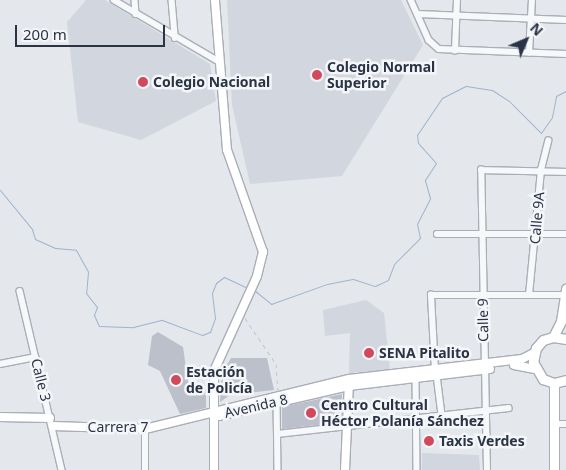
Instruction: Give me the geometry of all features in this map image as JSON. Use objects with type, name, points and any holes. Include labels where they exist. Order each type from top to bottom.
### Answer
[{"type":"main road","points":[[214,470],[212,414],[214,371],[252,286],[263,252],[227,150],[218,61],[215,0]]},
{"type":"main road","points":[[553,337],[566,292]]},
{"type":"main road","points":[[566,339],[553,337],[539,344],[534,353],[535,369],[543,379],[554,383],[566,380]]},
{"type":"main road","name":"Avenida 8","points":[[484,367],[522,360],[534,353]]},
{"type":"main road","name":"Avenida 8","points":[[212,414],[349,383],[523,364],[535,369]]},
{"type":"main road","name":"Avenida 8","points":[[349,383],[416,378],[436,372]]},
{"type":"main road","points":[[345,470],[349,383]]},
{"type":"main road","points":[[554,383],[554,470]]},
{"type":"main road","name":"Carrera 7","points":[[0,416],[145,429],[212,414]]},
{"type":"street","points":[[114,0],[175,38],[218,61]]},
{"type":"street","points":[[135,0],[136,14]]},
{"type":"street","points":[[172,0],[175,38]]},
{"type":"street","points":[[411,0],[435,48],[455,51],[566,54]]},
{"type":"street","points":[[455,51],[457,0]]},
{"type":"street","points":[[529,53],[532,0]]},
{"type":"street","points":[[418,14],[566,20]]},
{"type":"street","name":"Calle 9A","points":[[529,295],[541,170],[548,141]]},
{"type":"street","name":"Calle 9","points":[[487,470],[481,170],[541,170]]},
{"type":"street","points":[[541,170],[566,172]]},
{"type":"street","points":[[437,234],[566,234]]},
{"type":"street","name":"Calle 3","points":[[20,291],[62,470]]},
{"type":"street","points":[[442,415],[436,372],[431,295],[529,295],[566,292]]},
{"type":"street","points":[[0,364],[35,357]]},
{"type":"street","points":[[416,378],[417,470]]},
{"type":"street","points":[[277,398],[278,470]]},
{"type":"street","points":[[277,434],[509,408]]},
{"type":"street","points":[[554,424],[566,424]]},
{"type":"street","points":[[145,429],[145,470]]},
{"type":"path","points":[[240,311],[276,364],[277,398]]},
{"type":"shaded area","name":"Colegio Nacional","points":[[86,0],[105,0],[210,64],[216,101],[141,140],[78,122],[67,22]]},
{"type":"shaded area","name":"Colegio Normal Superior","points":[[227,0],[401,0],[423,45],[342,176],[250,184],[232,105]]},
{"type":"shaded area","name":"SENA Pitalito","points":[[366,300],[384,313],[390,370],[349,373],[350,333],[325,336],[323,310]]},
{"type":"shaded area","points":[[422,453],[479,455],[480,470],[422,470]]},
{"type":"building","name":"Estación de Policía","points":[[158,332],[183,347],[189,389],[206,389],[206,408],[180,414],[160,371],[148,365],[152,336]]},
{"type":"building","points":[[231,358],[267,358],[274,390],[230,395],[220,402],[222,373]]},
{"type":"building","name":"Centro Cultural Héctor Polanía Sánchez","points":[[342,394],[342,422],[282,429],[282,407]]},
{"type":"waterway","points":[[254,290],[271,304],[327,284],[353,279],[375,286],[388,280],[394,264],[420,238],[417,224],[430,198],[425,180],[436,163],[418,143],[417,135],[442,98],[466,86],[492,90],[509,101],[541,133],[552,117],[556,96],[566,91]]},
{"type":"waterway","points":[[0,190],[32,229],[35,239],[55,248],[76,250],[88,272],[86,293],[97,307],[94,315],[99,326],[133,327],[162,320],[202,335],[210,332],[215,318],[212,293],[216,283],[224,277],[248,288]]},
{"type":"place","name":"Colegio Normal Superior","points":[[317,75]]},
{"type":"place","name":"Colegio Nacional","points":[[143,82]]},
{"type":"place","name":"SENA Pitalito","points":[[369,353]]},
{"type":"place","name":"Estación de Policía","points":[[176,380]]},
{"type":"place","name":"Centro Cultural Héctor Polanía Sánchez","points":[[311,413]]},
{"type":"place","name":"Taxis Verdes","points":[[429,441]]}]
